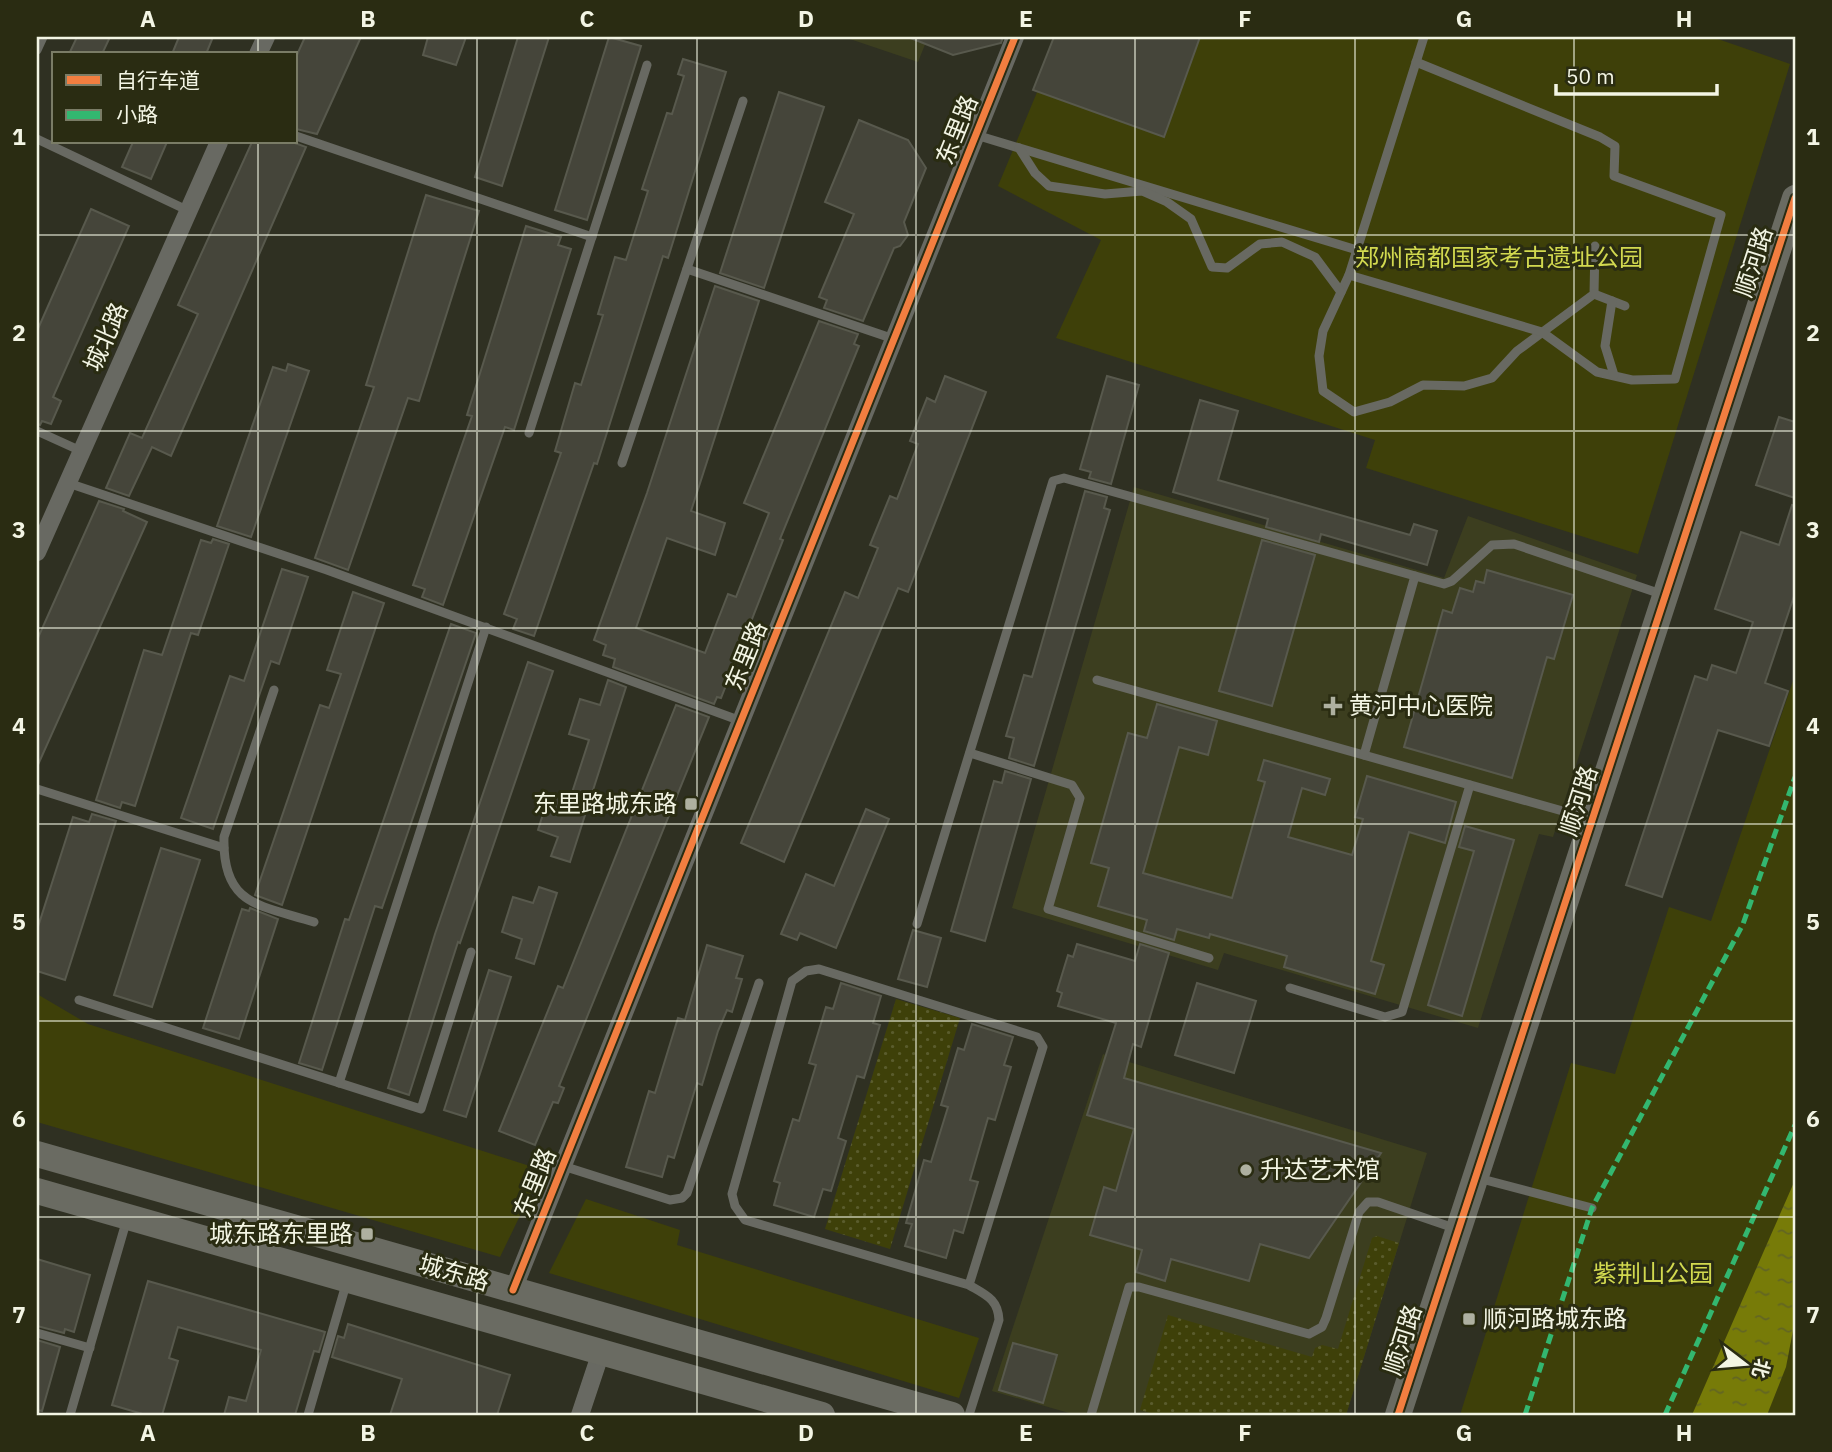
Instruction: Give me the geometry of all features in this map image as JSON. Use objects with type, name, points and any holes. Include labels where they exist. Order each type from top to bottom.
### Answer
[{"type":"main road","name":"顺河路","points":[[1398,1415],[1795,198]]},
{"type":"main road","name":"城东路","points":[[37,1154],[952,1415]]},
{"type":"main road","name":"城东路","points":[[37,1191],[822,1415]]},
{"type":"street","name":"东里路","points":[[513,1290],[1015,37]]},
{"type":"street","name":"城北路","points":[[37,552],[218,144]]},
{"type":"street","points":[[580,1415],[601,1352]]},
{"type":"lane","points":[[37,50],[43,37]]},
{"type":"lane","points":[[1424,37],[1349,275],[1323,331],[1319,356],[1323,391],[1354,412],[1390,402],[1423,385],[1464,386],[1492,379],[1517,351],[1594,294]]},
{"type":"lane","points":[[1349,275],[1542,332],[1597,372],[1633,380],[1675,379],[1721,215],[1614,176],[1615,146],[1600,137],[1416,62]]},
{"type":"lane","points":[[529,433],[647,65]]},
{"type":"lane","points":[[622,463],[743,102]]},
{"type":"lane","points":[[976,135],[1357,250]]},
{"type":"lane","points":[[298,137],[592,237]]},
{"type":"lane","points":[[37,139],[189,211]]},
{"type":"lane","points":[[1019,148],[1035,173],[1049,186],[1105,194],[1142,191],[1167,202],[1191,219],[1212,267],[1227,268],[1260,244],[1282,243],[1315,257],[1341,292]]},
{"type":"lane","points":[[1594,294],[1595,246]]},
{"type":"lane","points":[[687,269],[894,339]]},
{"type":"lane","points":[[1594,294],[1625,306]]},
{"type":"lane","points":[[1612,301],[1605,346],[1614,375]]},
{"type":"lane","points":[[37,431],[81,451]]},
{"type":"lane","points":[[917,924],[1053,481],[1064,478],[1444,584],[1492,545],[1514,544],[1666,596]]},
{"type":"lane","points":[[68,483],[486,627],[741,721]]},
{"type":"lane","points":[[1364,755],[1415,576]]},
{"type":"lane","points":[[339,1083],[486,627]]},
{"type":"lane","points":[[1097,680],[1593,819]]},
{"type":"lane","points":[[274,690],[224,836],[224,848],[231,883],[248,902],[314,922]]},
{"type":"lane","points":[[970,753],[1072,785],[1080,798],[1048,909],[1209,958]]},
{"type":"lane","points":[[1290,988],[1385,1017],[1402,1012],[1470,785]]},
{"type":"lane","points":[[37,789],[224,848]]},
{"type":"lane","points":[[79,1000],[421,1109],[471,951]]},
{"type":"lane","points":[[969,1285],[1044,1047],[1037,1037],[985,1020],[819,969],[806,971],[792,981],[732,1194],[735,1206],[745,1220],[969,1285],[993,1299],[998,1308],[999,1320],[969,1415]]},
{"type":"lane","points":[[563,1166],[670,1200],[682,1198],[687,1193],[759,983]]},
{"type":"lane","points":[[1476,1178],[1592,1209]]},
{"type":"lane","points":[[1091,1415],[1129,1287],[1139,1287],[1309,1334],[1322,1327],[1359,1212],[1368,1202],[1378,1202],[1459,1230]]},
{"type":"lane","points":[[70,1415],[128,1217]]},
{"type":"lane","points":[[308,1415],[347,1280]]},
{"type":"lane","points":[[37,1333],[90,1348]]},
{"type":"shaded area","points":[[844,37],[928,37],[918,62]]},
{"type":"shaded area","name":"黄河中心医院","points":[[1134,487],[1444,578],[1468,516],[1637,575],[1553,837],[1539,834],[1478,1028],[1224,953],[1218,970],[1012,908]]},
{"type":"shaded area","points":[[1103,1054],[1427,1153],[1346,1415],[1076,1415],[992,1391]]},
{"type":"green space","name":"郑州商都国家考古遗址公园","points":[[1060,37],[1712,37],[1790,64],[1638,554],[1366,468],[1375,440],[1056,338],[1101,240],[998,186]]},
{"type":"green space","name":"紫荆山公园","points":[[1795,675],[1795,1415],[1460,1415],[1571,1063],[1615,1074],[1669,907],[1711,921]]},
{"type":"green space","points":[[37,994],[88,1024],[542,1170],[500,1257],[37,1122]]},
{"type":"green space","points":[[896,999],[960,1018],[890,1249],[825,1229]]},
{"type":"green space","points":[[586,1199],[680,1230],[677,1245],[979,1338],[959,1398],[549,1273]]},
{"type":"green space","points":[[1377,1236],[1399,1243],[1346,1415],[1158,1415],[1140,1410],[1168,1315],[1312,1357],[1315,1348],[1322,1345],[1338,1349],[1372,1238]]},
{"type":"water","points":[[1795,1180],[1795,1320],[1786,1367],[1767,1415],[1692,1415]]},
{"type":"building","points":[[77,37],[110,37],[103,52],[70,52]]},
{"type":"building","points":[[179,37],[213,37],[207,52],[173,52]]},
{"type":"building","points":[[305,37],[361,37],[317,134],[298,129],[298,53]]},
{"type":"building","points":[[428,37],[466,37],[456,65],[423,55]]},
{"type":"building","points":[[518,37],[549,37],[502,186],[475,177]]},
{"type":"building","points":[[609,37],[641,46],[587,220],[555,210]]},
{"type":"building","points":[[908,37],[1003,37],[1001,43],[953,55]]},
{"type":"building","points":[[1054,37],[1200,37],[1164,137],[1033,90]]},
{"type":"building","points":[[683,59],[726,72],[668,258],[663,256],[597,464],[594,463],[534,636],[513,629],[517,619],[504,614],[561,453],[555,451],[575,383],[581,385],[603,315],[598,314],[615,257],[626,260],[648,191],[642,189],[667,113],[672,114],[684,76],[678,74]]},
{"type":"building","points":[[779,92],[824,107],[764,288],[720,273]]},
{"type":"building","points":[[859,120],[908,140],[926,168],[904,222],[908,235],[900,246],[894,248],[863,321],[824,308],[827,300],[819,297],[854,214],[825,202]]},
{"type":"building","points":[[132,144],[166,144],[151,179],[122,167]]},
{"type":"building","points":[[251,144],[298,144],[306,147],[171,456],[152,447],[129,496],[106,488],[130,433],[142,438],[198,314],[178,305]]},
{"type":"building","points":[[426,195],[479,211],[419,401],[408,398],[348,570],[315,558],[374,387],[366,385]]},
{"type":"building","points":[[91,209],[129,226],[53,397],[61,401],[51,424],[42,421],[40,425],[37,424],[37,331]]},
{"type":"building","points":[[526,226],[561,237],[558,245],[571,249],[514,430],[505,427],[443,605],[422,597],[425,589],[413,585],[472,416],[467,415]]},
{"type":"building","points":[[715,286],[759,301],[691,511],[725,523],[715,555],[667,538],[636,628],[705,653],[728,594],[736,597],[769,513],[744,503],[819,321],[858,334],[854,344],[859,346],[780,539],[783,540],[721,698],[717,697],[714,704],[613,667],[615,659],[603,655],[606,645],[594,640],[647,493]]},
{"type":"building","points":[[288,364],[309,371],[251,537],[217,526],[273,367],[286,371]]},
{"type":"building","points":[[945,376],[986,392],[908,592],[898,588],[784,862],[741,843],[845,592],[858,598],[878,548],[870,545],[890,496],[897,499],[918,444],[910,441],[927,398],[935,402]]},
{"type":"building","points":[[1107,376],[1139,385],[1111,484],[1089,478],[1091,472],[1080,469]]},
{"type":"building","points":[[1200,400],[1238,411],[1218,480],[1410,535],[1414,524],[1437,531],[1427,565],[1321,534],[1319,542],[1266,527],[1268,519],[1173,492]]},
{"type":"building","points":[[1779,417],[1795,422],[1795,498],[1756,485]]},
{"type":"building","points":[[1085,491],[1107,497],[1104,508],[1110,510],[1034,766],[1009,758],[1014,738],[1006,736],[1024,675],[1032,677]]},
{"type":"building","points":[[99,501],[124,509],[123,511],[147,522],[37,767],[37,640]]},
{"type":"building","points":[[1792,505],[1795,506],[1795,593],[1765,683],[1788,691],[1769,746],[1718,730],[1662,897],[1626,885],[1695,676],[1707,680],[1712,665],[1736,673],[1753,622],[1715,609],[1741,532],[1779,545]]},
{"type":"building","points":[[213,539],[229,544],[198,635],[191,633],[135,806],[122,802],[120,808],[96,800],[144,650],[162,655],[201,540],[211,543]]},
{"type":"building","points":[[1262,540],[1315,555],[1272,706],[1219,691]]},
{"type":"building","points":[[282,569],[308,577],[279,664],[271,661],[213,829],[181,818],[230,676],[244,681]]},
{"type":"building","points":[[1487,570],[1573,595],[1554,659],[1547,657],[1512,778],[1404,747],[1443,610],[1452,613],[1460,588],[1473,592],[1476,581],[1484,583]]},
{"type":"building","points":[[353,592],[384,603],[282,905],[255,895],[320,705],[329,708],[341,674],[327,670]]},
{"type":"building","points":[[451,624],[476,633],[382,908],[375,906],[322,1070],[299,1063],[345,919],[349,920]]},
{"type":"building","points":[[528,662],[553,671],[460,943],[458,942],[409,1095],[388,1088],[435,934]]},
{"type":"building","points":[[608,680],[626,687],[570,862],[551,856],[558,837],[538,830],[549,795],[569,802],[589,740],[569,734],[580,699],[600,705]]},
{"type":"building","points":[[1157,704],[1217,721],[1208,755],[1179,747],[1143,873],[1232,898],[1265,782],[1258,780],[1264,760],[1330,779],[1325,795],[1302,788],[1288,837],[1352,855],[1363,819],[1355,817],[1367,776],[1456,802],[1445,843],[1409,832],[1371,961],[1384,965],[1375,994],[1284,967],[1287,956],[1210,934],[1209,938],[1177,929],[1174,940],[1144,931],[1147,920],[1098,906],[1109,868],[1091,863],[1128,733],[1147,738]]},
{"type":"building","points":[[676,705],[709,717],[559,1086],[564,1088],[558,1103],[553,1102],[535,1145],[499,1131],[558,986],[563,988]]},
{"type":"building","points":[[1005,771],[1031,779],[985,941],[951,931],[994,781],[1002,783]]},
{"type":"building","points":[[866,809],[889,819],[836,948],[800,933],[797,940],[781,934],[806,874],[834,886]]},
{"type":"building","points":[[92,814],[116,821],[65,980],[37,971],[37,930],[73,817],[89,822]]},
{"type":"building","points":[[1465,826],[1514,840],[1462,1016],[1428,1005],[1474,851],[1459,847]]},
{"type":"building","points":[[161,848],[200,860],[152,1007],[114,995]]},
{"type":"building","points":[[539,887],[557,893],[534,964],[516,958],[522,939],[502,932],[513,897],[533,903]]},
{"type":"building","points":[[250,908],[278,919],[239,1039],[203,1028],[242,909],[249,911]]},
{"type":"building","points":[[913,930],[941,938],[927,987],[898,979]]},
{"type":"building","name":"升达艺术馆","points":[[1077,944],[1135,961],[1140,944],[1169,953],[1141,1047],[1133,1044],[1124,1078],[1381,1153],[1309,1258],[1260,1244],[1249,1281],[1171,1259],[1165,1281],[1136,1272],[1142,1250],[1090,1235],[1104,1187],[1116,1191],[1134,1129],[1087,1115],[1116,1023],[1058,1006],[1062,993],[1057,991],[1068,955],[1073,957]]},
{"type":"building","points":[[707,945],[743,956],[736,978],[742,979],[732,1012],[727,1010],[718,1031],[702,1085],[697,1083],[674,1158],[668,1156],[662,1177],[626,1167],[649,1091],[655,1093],[678,1018],[685,1020]]},
{"type":"building","points":[[489,970],[511,977],[466,1117],[444,1110]]},
{"type":"building","points":[[841,983],[881,996],[873,1023],[880,1025],[864,1078],[857,1076],[838,1138],[846,1141],[831,1191],[823,1189],[814,1217],[774,1205],[780,1183],[774,1181],[793,1119],[799,1121],[816,1065],[809,1063],[826,1007],[833,1009]]},
{"type":"building","points":[[1197,983],[1256,1001],[1234,1073],[1175,1055]]},
{"type":"building","points":[[972,1024],[1013,1037],[1004,1065],[1011,1067],[995,1120],[988,1118],[970,1180],[978,1182],[963,1233],[954,1230],[946,1258],[905,1246],[912,1224],[906,1223],[924,1160],[931,1162],[948,1107],[941,1105],[958,1048],[964,1050]]},
{"type":"building","points":[[37,1259],[90,1275],[74,1332],[65,1329],[64,1333],[37,1326]]},
{"type":"building","points":[[148,1281],[325,1332],[319,1352],[314,1351],[295,1415],[224,1415],[229,1397],[246,1401],[261,1350],[178,1327],[169,1358],[178,1361],[162,1415],[146,1415],[112,1405]]},
{"type":"building","points":[[348,1324],[510,1375],[497,1415],[390,1415],[402,1379],[332,1357],[338,1336],[344,1338]]},
{"type":"building","points":[[37,1340],[60,1347],[42,1411],[37,1410]]},
{"type":"building","points":[[1013,1343],[1057,1355],[1043,1403],[999,1390]]},
{"type":"marked path","points":[[1525,1415],[1592,1208],[1743,924],[1795,777]]},
{"type":"marked path","points":[[1665,1415],[1795,1125]]},
{"type":"cycle path","points":[[513,1290],[1015,37]]},
{"type":"cycle path","points":[[1398,1415],[1795,198]]},
{"type":"place","name":"黄河中心医院","points":[[1333,706]]},
{"type":"place","name":"东里路城东路","points":[[691,804]]},
{"type":"place","name":"升达艺术馆","points":[[1246,1170]]},
{"type":"place","name":"城东路东里路","points":[[367,1234]]},
{"type":"place","name":"顺河路城东路","points":[[1469,1319]]}]
